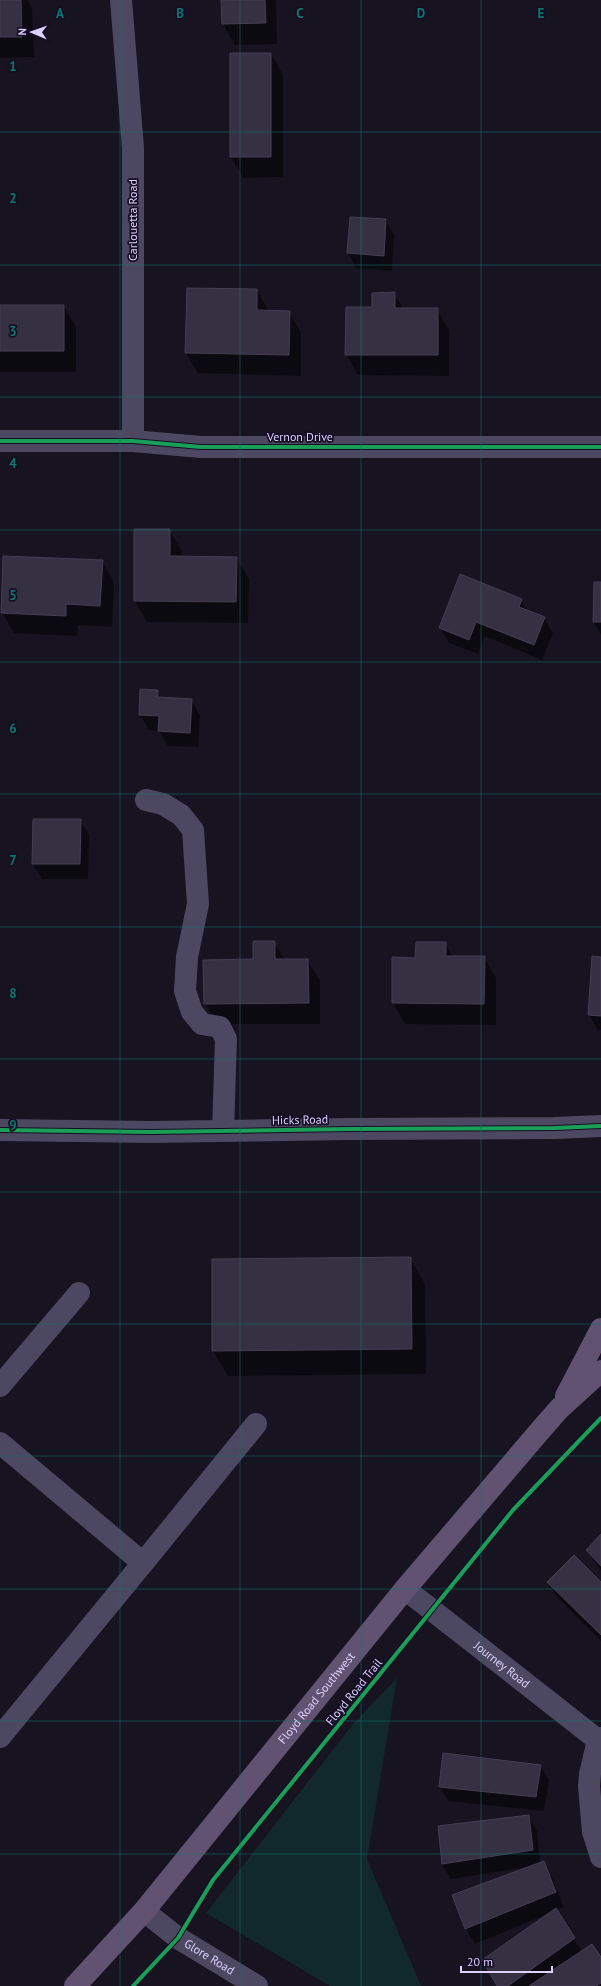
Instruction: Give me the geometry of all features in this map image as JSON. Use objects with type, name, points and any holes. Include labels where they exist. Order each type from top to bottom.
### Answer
[{"type":"main road","name":"Floyd Road Southwest","points":[[559,1409],[601,1329]]},
{"type":"main road","name":"Floyd Road Southwest","points":[[75,1986],[144,1912],[405,1589],[559,1409],[601,1371]]},
{"type":"street","name":"Carlouetta Road","points":[[121,0],[132,148],[133,441]]},
{"type":"street","name":"Vernon Drive","points":[[0,441],[133,441],[201,447],[601,447]]},
{"type":"street","points":[[146,800],[163,804],[181,815],[193,830],[198,904],[187,957],[185,991],[192,1012],[202,1024],[220,1027],[226,1039],[222,1131]]},
{"type":"street","name":"Hicks Road","points":[[0,1130],[150,1132],[555,1128],[601,1126]]},
{"type":"street","points":[[555,1128],[590,1140],[601,1141]]},
{"type":"street","points":[[0,1386],[79,1293]]},
{"type":"street","points":[[0,1737],[256,1424]]},
{"type":"street","points":[[0,1443],[143,1563]]},
{"type":"street","name":"Journey Road","points":[[405,1589],[600,1739]]},
{"type":"street","points":[[600,1739],[590,1774],[589,1786],[593,1832],[601,1857]]},
{"type":"street","name":"Glore Road","points":[[144,1912],[178,1938],[257,1986]]},
{"type":"green space","points":[[397,1678],[367,1859],[421,1986],[330,1986],[206,1913],[353,1724]]},
{"type":"building","points":[[0,0],[21,0],[22,37],[0,37]]},
{"type":"building","points":[[221,0],[265,0],[266,23],[222,24]]},
{"type":"building","points":[[230,53],[271,53],[271,157],[230,157]]},
{"type":"building","points":[[350,217],[386,219],[384,256],[347,253]]},
{"type":"building","points":[[187,288],[257,289],[257,310],[290,311],[289,355],[185,353]]},
{"type":"building","points":[[395,292],[395,308],[438,308],[438,355],[345,355],[346,307],[372,307],[372,293]]},
{"type":"building","points":[[0,305],[64,305],[64,351],[0,351]]},
{"type":"building","points":[[134,529],[170,529],[170,556],[237,557],[236,602],[134,601]]},
{"type":"building","points":[[3,556],[103,560],[100,606],[66,604],[66,616],[1,613]]},
{"type":"building","points":[[460,574],[522,599],[519,607],[545,617],[534,645],[476,622],[469,640],[439,628]]},
{"type":"building","points":[[594,582],[601,582],[601,622],[593,622]]},
{"type":"building","points":[[140,689],[158,690],[158,697],[192,699],[190,733],[158,731],[159,716],[139,715]]},
{"type":"building","points":[[33,819],[81,819],[80,864],[32,864]]},
{"type":"building","points":[[253,941],[275,941],[275,959],[308,959],[309,1003],[204,1004],[203,960],[253,959]]},
{"type":"building","points":[[416,942],[446,942],[446,956],[485,956],[484,1004],[392,1003],[392,957],[415,958]]},
{"type":"building","points":[[592,956],[601,957],[601,1016],[588,1015]]},
{"type":"building","points":[[411,1257],[412,1349],[212,1351],[212,1259]]},
{"type":"building","points":[[601,1534],[601,1566],[586,1550]]},
{"type":"building","points":[[574,1555],[601,1582],[601,1635],[547,1582]]},
{"type":"building","points":[[443,1753],[541,1765],[536,1797],[439,1787]]},
{"type":"building","points":[[529,1815],[533,1850],[442,1864],[438,1826]]},
{"type":"building","points":[[544,1861],[556,1892],[465,1929],[452,1895]]},
{"type":"building","points":[[556,1908],[575,1938],[508,1986],[497,1986],[482,1960]]},
{"type":"building","points":[[592,1944],[601,1957],[601,1983],[596,1986],[529,1986]]},
{"type":"cycle path","points":[[0,441],[133,441],[201,447],[601,447]]},
{"type":"cycle path","points":[[0,1130],[151,1132],[555,1128],[601,1126]]},
{"type":"cycle path","name":"Floyd Road Trail","points":[[133,1986],[178,1938],[213,1880],[513,1510],[601,1418]]}]
